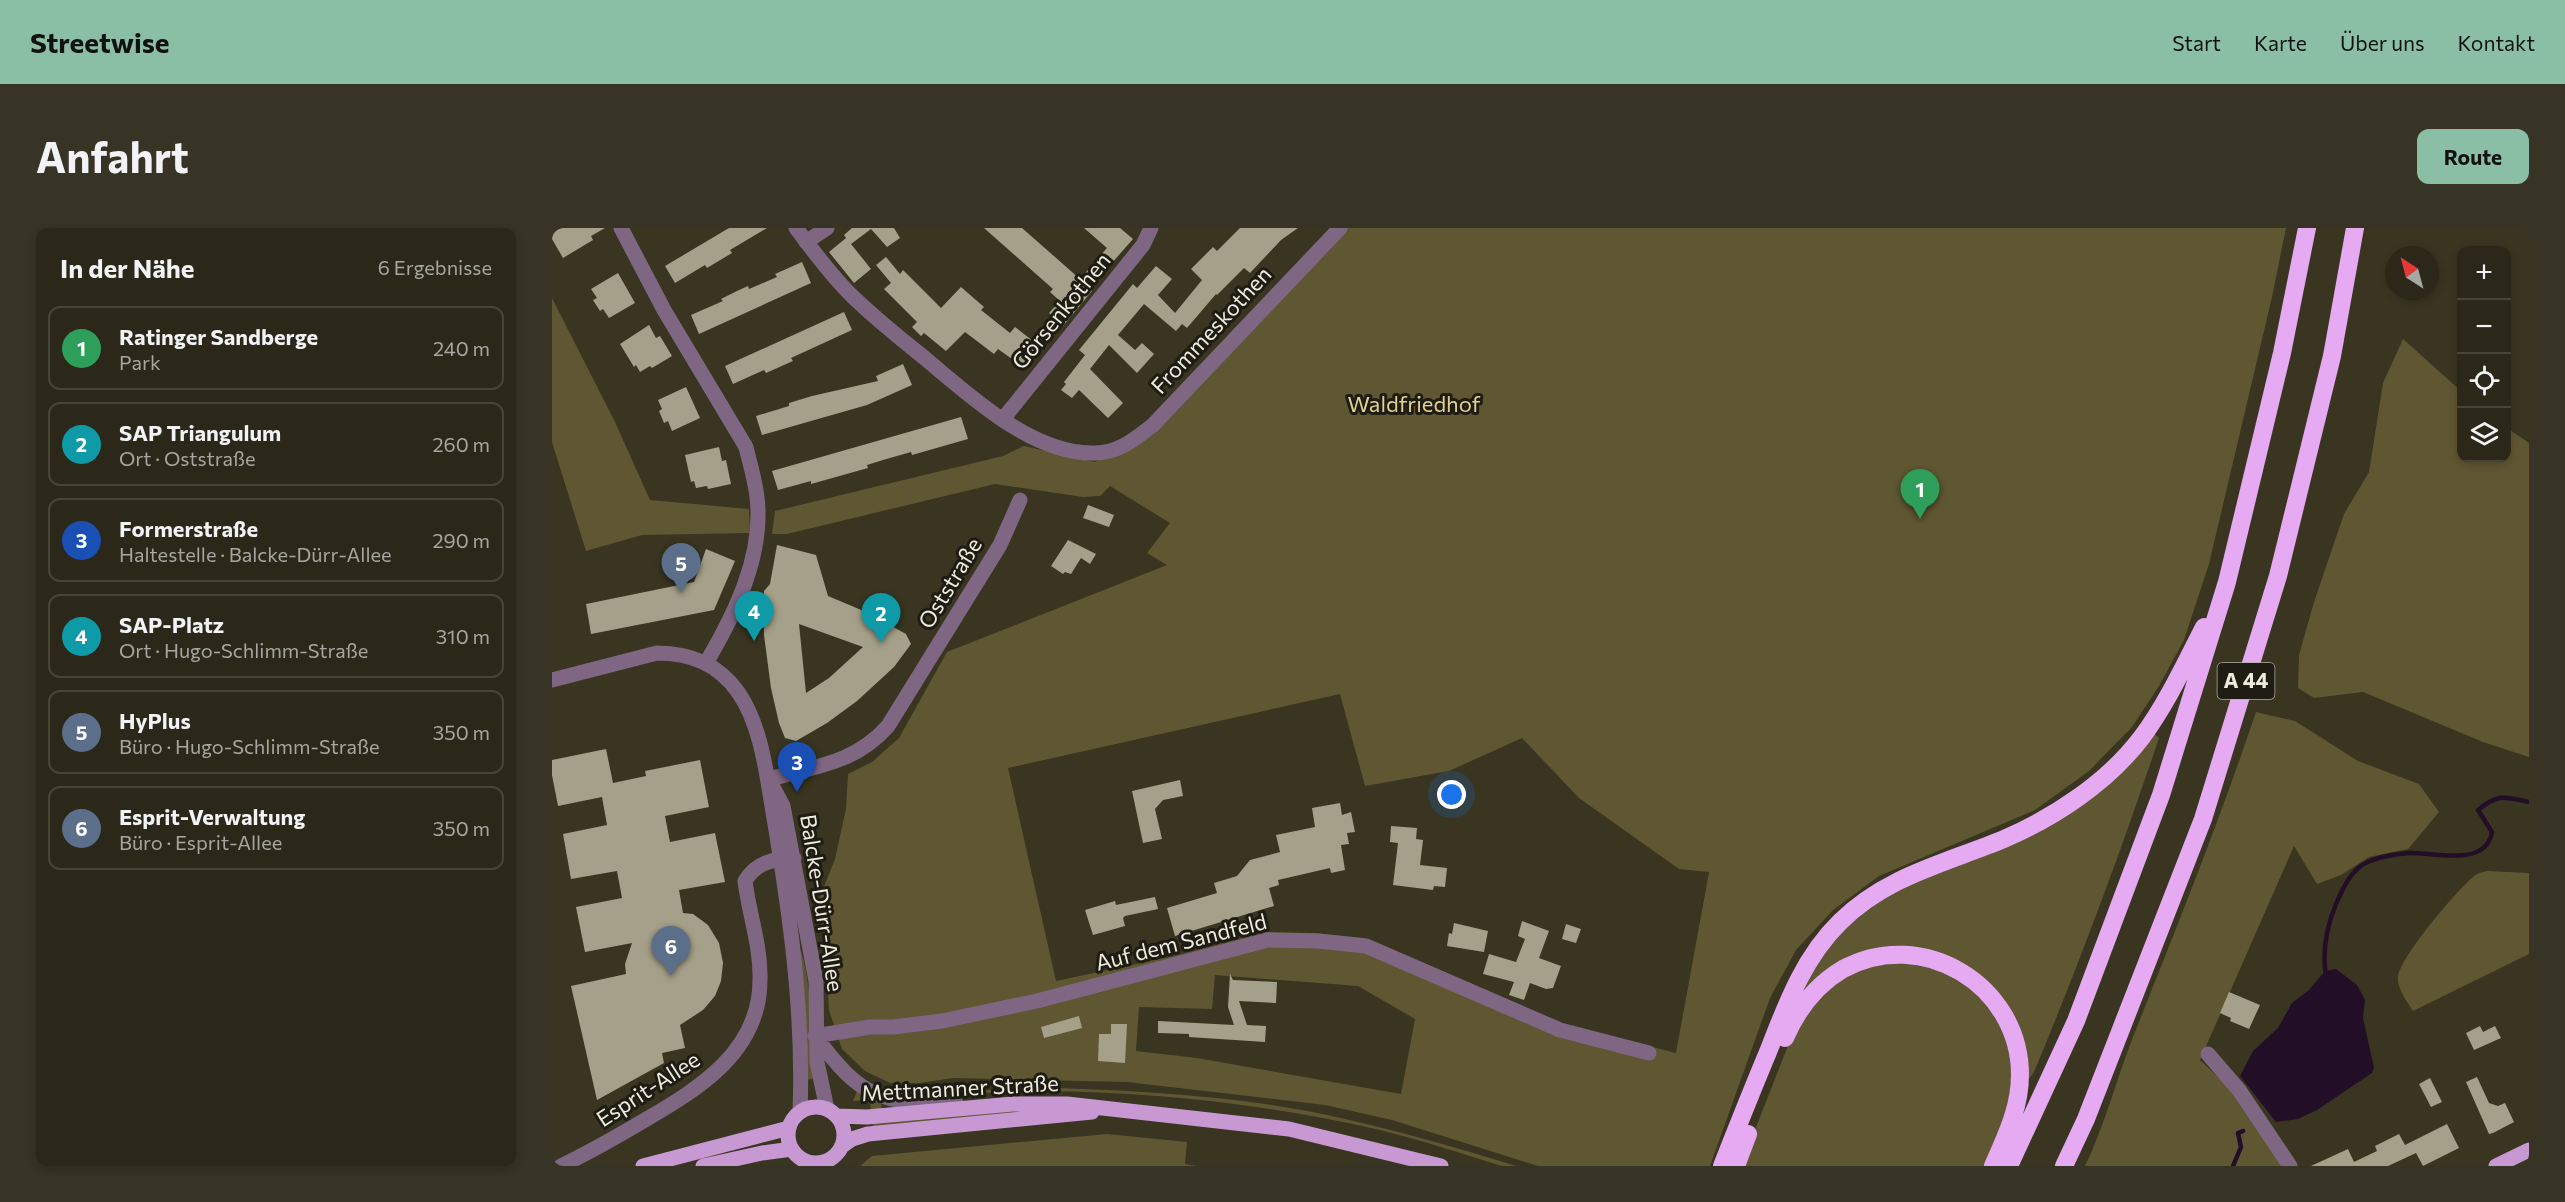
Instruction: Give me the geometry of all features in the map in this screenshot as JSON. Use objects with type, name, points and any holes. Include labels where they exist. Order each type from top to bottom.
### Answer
[{"type":"highway","name":"A 44","points":[[2009,1166],[2076,1021],[2161,795],[2227,582],[2282,353],[2307,228]]},
{"type":"highway","name":"A 44","points":[[2064,1166],[2086,1119],[2203,819],[2278,576],[2332,356],[2355,228]]},
{"type":"highway","points":[[1722,1166],[1795,985],[1827,935],[1876,893],[1903,878],[2003,839],[2041,821],[2105,776],[2141,738],[2170,693],[2227,582]]},
{"type":"highway","points":[[1736,1166],[1787,1032],[1811,995],[1843,969],[1873,958],[1901,956],[1923,957],[1942,963],[1976,981],[1992,996],[2012,1029],[2018,1050],[2020,1074],[2018,1098],[2011,1126],[1993,1166]]},
{"type":"main road","name":"Mettmanner Straße","points":[[832,1112],[867,1117],[1013,1104],[1067,1104],[1289,1129],[1441,1166]]},
{"type":"main road","points":[[643,1166],[789,1128],[800,1112],[815,1107],[832,1112],[844,1129],[842,1147],[823,1164],[804,1160],[792,1149],[789,1128]]},
{"type":"main road","name":"Mettmanner Straße","points":[[842,1147],[852,1139],[868,1134],[1122,1109]]},
{"type":"main road","points":[[703,1166],[792,1149]]},
{"type":"main road","points":[[2496,1166],[2529,1150]]},
{"type":"street","points":[[621,228],[664,310],[746,447],[753,472],[758,506],[757,543],[736,604],[706,663]]},
{"type":"street","points":[[796,228],[851,295],[965,391],[1003,419]]},
{"type":"street","points":[[806,242],[827,228]]},
{"type":"street","name":"Görsenkothen","points":[[1003,419],[1143,245],[1150,228]]},
{"type":"street","name":"Frommeskothen","points":[[1003,419],[1025,433],[1052,445],[1091,453],[1108,452],[1131,443],[1152,425],[1340,228]]},
{"type":"street","name":"Oststraße","points":[[769,779],[844,759],[874,742],[888,726],[1000,544],[1020,500]]},
{"type":"street","name":"Balcke-Dürr-Allee","points":[[552,680],[657,653],[686,655],[720,671],[743,701],[751,717],[769,779],[816,981],[815,1036],[820,1082],[832,1112]]},
{"type":"street","name":"Balcke-Dürr-Allee","points":[[787,858],[796,970],[800,1112]]},
{"type":"street","name":"Esprit-Allee","points":[[561,1166],[690,1094],[708,1081],[737,1049],[755,1012],[760,982],[760,961],[745,881],[756,867],[787,858]]},
{"type":"street","name":"Auf dem Sandfeld","points":[[815,1036],[870,1027],[893,1027],[942,1021],[1037,1001],[1268,940],[1318,941],[1366,946],[1560,1030],[1649,1053]]},
{"type":"street","points":[[815,1036],[841,1070],[855,1083],[885,1098],[911,1103],[1013,1104]]},
{"type":"street","points":[[2208,1054],[2239,1090],[2290,1166]]},
{"type":"green space","name":"Waldfriedhof","points":[[1340,228],[2286,228],[2209,564],[2184,640],[2159,686],[2132,727],[2089,771],[2035,810],[1879,876],[1833,910],[1796,950],[1770,998],[1710,1166],[1538,1166],[1392,1120],[1325,1105],[1127,1082],[953,1078],[920,1083],[890,1083],[865,1071],[842,1049],[829,1010],[825,943],[817,904],[835,859],[846,809],[848,774],[872,762],[899,738],[947,652],[1167,565],[1147,553],[1170,523],[1110,486],[1100,496],[1083,497],[995,484],[787,534],[772,534],[775,511],[1003,456],[1024,446],[1095,462],[1108,452],[1131,443]],"holes":[[[1340,694],[1365,786],[1449,771],[1522,738],[1579,798],[1679,869],[1709,872],[1676,1053],[1558,1023],[1363,938],[1315,933],[1265,932],[1174,956],[1056,981],[1008,768]],[[1215,975],[1358,986],[1415,1019],[1401,1094],[1197,1058],[1136,1051],[1139,1007],[1212,1009]]]},
{"type":"green space","points":[[552,298],[615,422],[650,500],[749,509],[750,533],[642,535],[586,551],[552,442]]},
{"type":"green space","points":[[2403,339],[2457,387],[2457,462],[2511,462],[2511,431],[2529,443],[2529,757],[2483,742],[2363,692],[2314,698],[2298,688],[2299,655],[2314,602],[2344,514],[2369,472],[2383,383]]},
{"type":"green space","points":[[2256,712],[2295,721],[2358,761],[2419,784],[2439,812],[2408,849],[2369,857],[2341,875],[2317,884],[2294,846],[2200,1060],[2232,1090],[2286,1166],[2085,1166],[2099,1135],[2133,1037],[2212,835]]},
{"type":"green space","points":[[2152,732],[2159,738],[2130,822],[2068,989],[2034,1072],[2029,1079],[2027,1055],[2018,1024],[2005,1002],[1977,973],[1887,949],[1802,1000],[1803,981],[1821,952],[1874,902],[1909,882],[2011,842]]},
{"type":"green space","points":[[2487,871],[2529,873],[2529,954],[2413,1011],[2399,986],[2398,977],[2401,967],[2431,924],[2456,894],[2474,876]]},
{"type":"green space","points":[[801,951],[808,982],[813,1079],[805,1080],[799,952]]},
{"type":"green space","points":[[1911,963],[1956,976],[1995,1012],[2008,1037],[2014,1101],[1986,1166],[1745,1166],[1753,1135],[1791,1038],[1806,1011],[1843,977],[1877,965]]},
{"type":"green space","points":[[1027,1087],[1171,1094],[1278,1106],[1390,1130],[1516,1166],[1502,1166],[1384,1131],[1244,1105],[1098,1092],[1004,1092],[927,1099],[926,1095]]},
{"type":"green space","points":[[857,1091],[881,1102],[882,1110],[871,1111],[870,1100],[853,1101]]},
{"type":"green space","points":[[1041,1109],[873,1128],[872,1121]]},
{"type":"green space","points":[[1107,1134],[1187,1142],[1185,1164],[1197,1166],[860,1166],[872,1156]]},
{"type":"shaded area","points":[[2336,969],[2357,985],[2365,1000],[2363,1018],[2374,1068],[2372,1073],[2317,1110],[2298,1119],[2276,1122],[2240,1076],[2253,1051],[2278,1028],[2292,1003],[2309,990],[2325,971]]},
{"type":"building","points":[[552,228],[605,228],[591,236],[593,240],[563,258],[552,239]]},
{"type":"building","points":[[729,228],[767,228],[730,250],[732,253],[707,268],[705,265],[675,283],[665,266]]},
{"type":"building","points":[[852,228],[894,228],[900,238],[887,247],[871,229],[851,244],[871,269],[854,283],[829,252],[846,238],[844,235]]},
{"type":"building","points":[[984,228],[1022,228],[1080,279],[1107,248],[1084,228],[1120,228],[1133,239],[1089,289],[1092,291],[1063,326],[1049,313],[1060,301],[1050,292],[1053,289]]},
{"type":"building","points":[[1240,228],[1298,228],[1281,240],[1250,273],[1244,268],[1216,294],[1187,328],[1182,324],[1176,331],[1144,304],[1118,335],[1135,350],[1142,343],[1154,354],[1137,373],[1109,345],[1090,369],[1123,403],[1108,418],[1079,390],[1072,398],[1061,390],[1066,384],[1064,382],[1085,355],[1079,350],[1133,284],[1137,288],[1156,266],[1172,279],[1158,295],[1175,313],[1202,280],[1191,269],[1213,247],[1217,251]]},
{"type":"building","points":[[886,257],[900,274],[903,270],[941,308],[961,287],[984,307],[981,310],[1010,333],[1015,327],[1038,345],[1022,366],[998,349],[994,354],[965,332],[946,351],[924,333],[921,336],[912,327],[917,322],[884,289],[891,283],[876,265]]},
{"type":"building","points":[[802,262],[811,283],[699,334],[691,315],[723,301],[721,299],[748,286],[749,289],[777,277],[775,274]]},
{"type":"building","points":[[618,273],[635,303],[609,318],[603,309],[600,311],[593,300],[597,298],[591,289]]},
{"type":"building","points":[[844,312],[852,330],[791,358],[793,361],[766,373],[764,370],[733,384],[725,366]]},
{"type":"building","points":[[649,325],[656,338],[660,336],[672,356],[640,372],[636,365],[634,367],[620,344]]},
{"type":"building","points":[[903,364],[912,385],[867,405],[762,435],[756,416],[812,396],[878,381],[876,376]]},
{"type":"building","points":[[686,387],[700,418],[672,431],[668,421],[664,423],[659,411],[662,409],[658,400]]},
{"type":"building","points":[[961,417],[968,439],[912,455],[911,452],[883,460],[867,465],[868,468],[811,484],[811,481],[778,490],[772,471]]},
{"type":"building","points":[[719,447],[722,461],[726,460],[731,484],[708,489],[707,486],[696,488],[694,481],[691,482],[685,455]]},
{"type":"building","points":[[1088,505],[1114,515],[1109,527],[1083,518]]},
{"type":"building","points":[[1068,540],[1096,554],[1090,564],[1081,558],[1071,574],[1065,572],[1063,574],[1051,566]]},
{"type":"building","points":[[777,545],[816,555],[828,596],[866,612],[906,634],[911,644],[894,667],[857,701],[827,723],[796,741],[785,738],[771,688],[764,635],[764,591],[770,584]],"holes":[[[799,624],[863,647],[829,678],[806,693]]]},
{"type":"building","points":[[706,549],[735,561],[714,610],[591,634],[586,604],[694,582]]},
{"type":"building","points":[[606,749],[613,783],[646,776],[645,771],[700,760],[709,807],[665,816],[670,842],[715,833],[725,882],[679,890],[683,913],[693,914],[708,925],[719,943],[723,963],[721,981],[715,996],[703,1010],[680,1025],[685,1048],[662,1053],[664,1063],[597,1100],[571,986],[626,974],[625,964],[632,943],[585,952],[576,907],[622,898],[617,871],[571,879],[563,834],[607,825],[602,797],[558,806],[552,775],[552,760]]},
{"type":"building","points":[[1180,780],[1183,796],[1163,800],[1155,809],[1162,839],[1143,843],[1132,791]]},
{"type":"building","points":[[1340,803],[1342,815],[1351,812],[1355,832],[1347,833],[1349,844],[1341,845],[1345,870],[1331,873],[1330,868],[1278,880],[1279,885],[1269,888],[1274,906],[1175,936],[1167,908],[1217,893],[1214,883],[1237,876],[1250,860],[1280,852],[1276,835],[1315,827],[1312,808]]},
{"type":"building","points":[[1391,826],[1417,828],[1416,839],[1423,840],[1420,865],[1447,868],[1445,887],[1434,886],[1433,890],[1393,885],[1398,843],[1390,842]]},
{"type":"building","points":[[1155,897],[1158,909],[1125,916],[1123,918],[1125,926],[1093,935],[1085,910],[1115,901],[1116,905]]},
{"type":"building","points":[[1522,921],[1549,931],[1539,958],[1561,966],[1553,988],[1546,989],[1530,983],[1524,1000],[1509,995],[1514,982],[1483,974],[1489,954],[1516,962],[1525,939],[1518,936]]},
{"type":"building","points":[[1454,923],[1488,931],[1484,952],[1447,946],[1449,933],[1452,934]]},
{"type":"building","points":[[1566,924],[1581,929],[1576,943],[1562,939]]},
{"type":"building","points":[[1230,974],[1233,980],[1277,982],[1276,1003],[1239,1001],[1247,1025],[1266,1026],[1265,1042],[1158,1033],[1158,1021],[1234,1025],[1228,1007]]},
{"type":"building","points":[[2229,992],[2260,1005],[2249,1029],[2230,1021],[2231,1018],[2220,1013]]},
{"type":"building","points":[[1079,1016],[1082,1028],[1044,1038],[1041,1027]]},
{"type":"building","points":[[1111,1024],[1127,1024],[1125,1063],[1098,1061],[1099,1034],[1111,1034]]},
{"type":"building","points":[[2480,1026],[2483,1032],[2495,1026],[2501,1038],[2474,1050],[2466,1033]]},
{"type":"building","points":[[2477,1077],[2489,1103],[2498,1106],[2505,1103],[2514,1122],[2489,1134],[2466,1082]]},
{"type":"building","points":[[2430,1078],[2442,1102],[2431,1107],[2419,1084]]},
{"type":"building","points":[[2447,1124],[2459,1148],[2423,1166],[2416,1153],[2388,1166],[2311,1166],[2348,1149],[2354,1162],[2377,1151],[2375,1146],[2399,1134],[2405,1145]]},
{"type":"waterway","points":[[2326,976],[2325,948],[2330,921],[2345,886],[2357,869],[2372,860],[2409,853],[2458,856],[2470,854],[2480,850],[2488,843],[2492,832],[2478,810],[2491,801],[2502,798],[2529,802]]},
{"type":"waterway","points":[[2233,1166],[2241,1147],[2238,1133],[2243,1131]]},
{"type":"place","name":"Ratinger Sandberge","points":[[1920,519]]},
{"type":"place","name":"HyPlus","points":[[681,593]]},
{"type":"place","name":"SAP-Platz","points":[[754,641]]},
{"type":"place","name":"SAP Triangulum","points":[[881,643]]},
{"type":"place","name":"Formerstraße","points":[[797,792]]},
{"type":"place","name":"Esprit-Verwaltung","points":[[671,976]]}]
